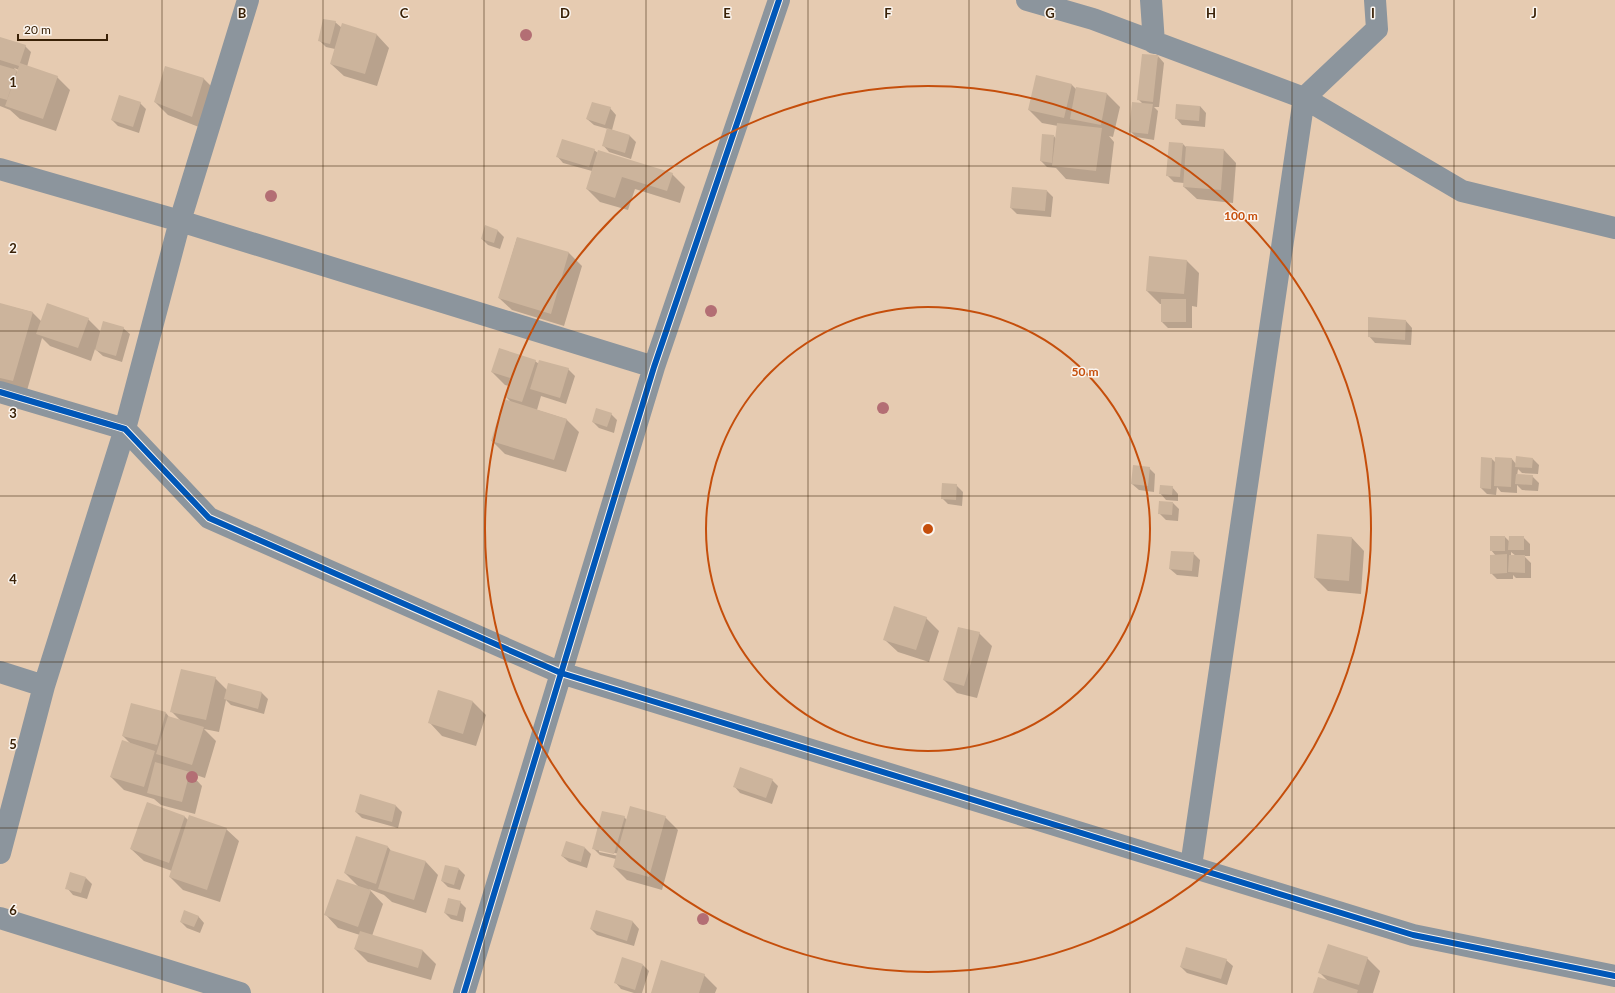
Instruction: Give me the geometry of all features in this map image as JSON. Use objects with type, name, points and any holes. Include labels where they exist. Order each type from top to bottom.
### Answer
[{"type":"street","points":[[0,853],[44,686],[125,429],[180,221],[248,0]]},
{"type":"street","points":[[464,993],[654,366],[779,0]]},
{"type":"street","points":[[1027,0],[1093,19],[1304,98],[1462,191],[1615,228]]},
{"type":"street","points":[[1151,0],[1154,43]]},
{"type":"street","points":[[1191,866],[1304,98],[1377,30],[1375,0]]},
{"type":"street","points":[[0,168],[180,221],[654,366]]},
{"type":"street","points":[[0,392],[125,429],[209,518],[561,673],[1413,935],[1615,976]]},
{"type":"street","points":[[0,672],[44,686]]},
{"type":"street","points":[[0,918],[240,993]]},
{"type":"building","points":[[323,19],[336,21],[330,44],[318,41]]},
{"type":"building","points":[[342,23],[377,34],[365,74],[330,64]]},
{"type":"building","points":[[0,37],[26,45],[20,63],[58,76],[43,119],[5,106],[19,66],[0,60]]},
{"type":"building","points":[[1142,54],[1158,55],[1153,102],[1137,100]]},
{"type":"building","points":[[0,65],[17,70],[7,100],[0,98]]},
{"type":"building","points":[[165,66],[204,78],[192,117],[154,102]]},
{"type":"building","points":[[1036,75],[1072,84],[1064,118],[1028,110]]},
{"type":"building","points":[[1076,87],[1107,93],[1101,125],[1070,119]]},
{"type":"building","points":[[119,95],[141,102],[133,127],[111,120]]},
{"type":"building","points":[[592,102],[611,107],[605,125],[586,119]]},
{"type":"building","points":[[1132,102],[1153,104],[1148,134],[1129,132]]},
{"type":"building","points":[[1176,104],[1200,106],[1199,121],[1175,119]]},
{"type":"building","points":[[1057,123],[1102,128],[1096,171],[1052,166]]},
{"type":"building","points":[[607,128],[630,135],[625,153],[602,146]]},
{"type":"building","points":[[1042,134],[1054,135],[1052,163],[1040,161]]},
{"type":"building","points":[[562,139],[595,149],[589,167],[556,157]]},
{"type":"building","points":[[1169,142],[1183,143],[1180,177],[1166,176]]},
{"type":"building","points":[[1186,146],[1224,149],[1221,190],[1183,187]]},
{"type":"building","points":[[598,150],[673,173],[667,191],[622,177],[615,198],[586,189]]},
{"type":"building","points":[[1012,187],[1047,190],[1045,211],[1010,208]]},
{"type":"building","points":[[485,225],[498,230],[494,243],[481,239]]},
{"type":"building","points":[[517,237],[569,252],[551,314],[498,298]]},
{"type":"building","points":[[1149,256],[1187,260],[1184,294],[1146,291]]},
{"type":"building","points":[[1161,299],[1186,299],[1186,322],[1161,322]]},
{"type":"building","points":[[0,303],[33,312],[13,381],[0,378]]},
{"type":"building","points":[[47,303],[89,318],[78,348],[36,334]]},
{"type":"building","points":[[1368,317],[1406,320],[1405,340],[1368,337]]},
{"type":"building","points":[[103,321],[124,327],[116,356],[95,350]]},
{"type":"building","points":[[499,348],[536,360],[522,402],[505,397],[510,378],[491,372]]},
{"type":"building","points":[[539,360],[569,368],[560,398],[530,389]]},
{"type":"building","points":[[504,399],[567,419],[554,460],[491,441]]},
{"type":"building","points":[[596,408],[612,413],[607,427],[592,422]]},
{"type":"building","points":[[1516,456],[1533,458],[1532,468],[1515,467]]},
{"type":"building","points":[[1481,457],[1492,458],[1491,489],[1480,488]]},
{"type":"building","points":[[1495,457],[1512,458],[1511,487],[1494,486]]},
{"type":"building","points":[[1133,465],[1150,467],[1148,486],[1131,484]]},
{"type":"building","points":[[1516,474],[1533,475],[1532,485],[1515,484]]},
{"type":"building","points":[[942,483],[957,484],[956,500],[941,499]]},
{"type":"building","points":[[1160,485],[1173,486],[1172,495],[1159,494]]},
{"type":"building","points":[[1159,501],[1173,502],[1172,515],[1158,514]]},
{"type":"building","points":[[1317,534],[1352,537],[1349,581],[1314,578]]},
{"type":"building","points":[[1490,536],[1505,536],[1505,551],[1490,551]]},
{"type":"building","points":[[1509,536],[1524,536],[1524,550],[1508,550]]},
{"type":"building","points":[[1171,551],[1194,552],[1192,571],[1169,569]]},
{"type":"building","points":[[1507,554],[1507,573],[1490,574],[1490,555]]},
{"type":"building","points":[[1509,555],[1525,555],[1525,573],[1508,572]]},
{"type":"building","points":[[894,606],[927,617],[916,650],[883,640]]},
{"type":"building","points":[[958,627],[980,632],[964,686],[943,680]]},
{"type":"building","points":[[181,669],[216,677],[206,720],[170,712]]},
{"type":"building","points":[[228,683],[262,692],[258,709],[224,699]]},
{"type":"building","points":[[438,690],[473,701],[463,734],[428,723]]},
{"type":"building","points":[[131,703],[166,712],[157,745],[122,736]]},
{"type":"building","points":[[168,716],[204,727],[192,765],[156,754]]},
{"type":"building","points":[[122,740],[155,751],[144,787],[110,777]]},
{"type":"building","points":[[155,762],[190,772],[182,802],[147,793]]},
{"type":"building","points":[[740,767],[773,779],[766,798],[733,787]]},
{"type":"building","points":[[360,794],[396,805],[392,822],[355,812]]},
{"type":"building","points":[[147,802],[185,816],[169,863],[130,849]]},
{"type":"building","points":[[630,806],[666,816],[649,877],[613,867]]},
{"type":"building","points":[[602,811],[625,816],[614,854],[592,849]]},
{"type":"building","points":[[189,815],[227,828],[207,890],[169,877]]},
{"type":"building","points":[[356,836],[388,846],[376,884],[344,873]]},
{"type":"building","points":[[566,841],[585,847],[581,862],[561,856]]},
{"type":"building","points":[[390,850],[426,861],[414,900],[378,889]]},
{"type":"building","points":[[445,865],[459,868],[454,885],[441,881]]},
{"type":"building","points":[[70,872],[86,877],[81,893],[65,889]]},
{"type":"building","points":[[337,879],[371,890],[358,927],[324,915]]},
{"type":"building","points":[[448,898],[461,901],[457,916],[444,913]]},
{"type":"building","points":[[184,910],[199,916],[194,927],[180,922]]},
{"type":"building","points":[[596,910],[633,921],[627,941],[590,929]]},
{"type":"building","points":[[360,931],[423,950],[418,968],[354,949]]},
{"type":"building","points":[[1328,944],[1368,957],[1359,985],[1318,973]]},
{"type":"building","points":[[1186,947],[1227,959],[1221,979],[1180,967]]},
{"type":"building","points":[[622,957],[643,964],[635,990],[614,983]]},
{"type":"building","points":[[661,960],[705,974],[699,993],[651,993]]},
{"type":"building","points":[[1318,977],[1358,990],[1357,993],[1313,993]]},
{"type":"cycle path","points":[[464,993],[654,367],[779,0]]},
{"type":"cycle path","points":[[0,392],[125,429],[209,518],[561,673],[1413,935],[1615,976]]}]
